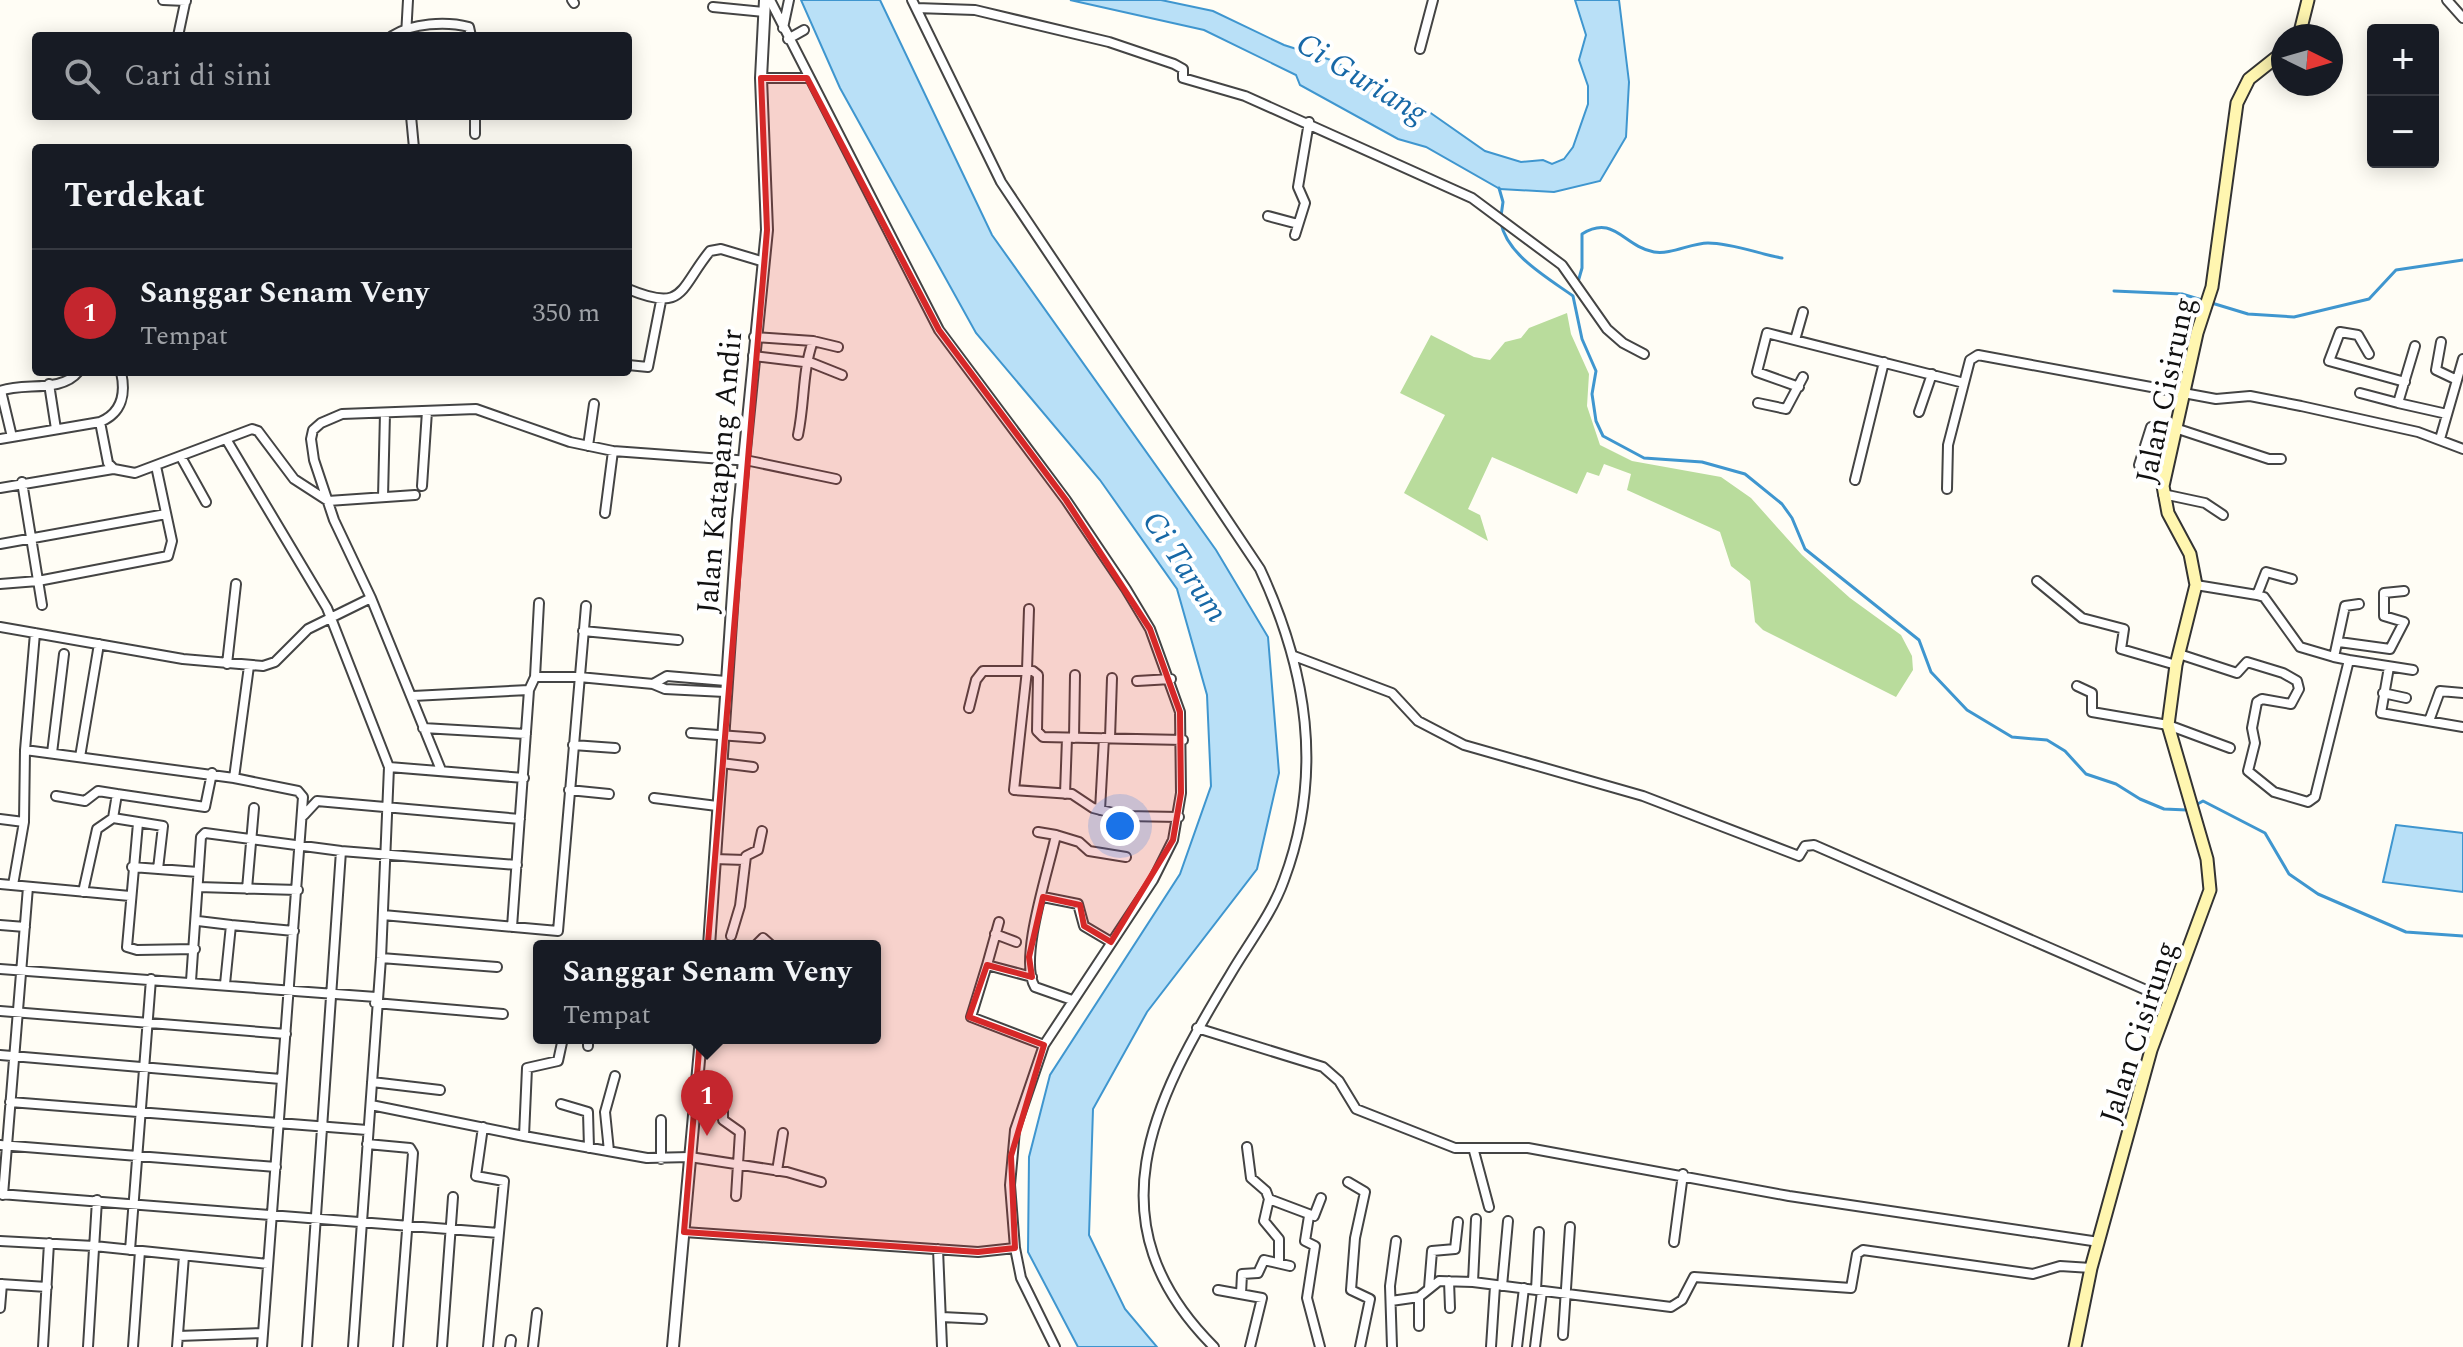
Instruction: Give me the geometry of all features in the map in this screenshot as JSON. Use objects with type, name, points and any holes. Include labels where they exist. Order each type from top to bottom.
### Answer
[{"type":"main road","points":[[2302,24],[2308,0]]},
{"type":"main road","name":"Jalan Cisirung","points":[[2075,1347],[2091,1268],[2169,1000],[2210,890],[2207,859],[2168,725],[2178,660],[2196,585],[2190,554],[2168,513],[2163,494],[2175,428],[2208,301],[2237,103],[2249,79],[2271,62]]},
{"type":"street","points":[[163,0],[186,1],[179,32]]},
{"type":"street","points":[[408,0],[405,32],[460,24],[469,27],[470,32]]},
{"type":"street","points":[[768,0],[788,5],[783,28]]},
{"type":"street","points":[[768,0],[939,330],[1066,500],[1120,579],[1150,629],[1171,679],[1180,712],[1183,740],[1179,817],[1164,859],[1044,1045],[1022,1105],[1011,1156],[1015,1248],[1026,1290],[1055,1347]]},
{"type":"street","name":"Jalan Katapang Andir","points":[[709,940],[744,460],[767,230],[761,78],[768,0]]},
{"type":"street","points":[[1420,49],[1433,0]]},
{"type":"street","points":[[2448,0],[2463,18]]},
{"type":"street","points":[[914,4],[975,10],[1109,42],[1182,68],[1182,77],[1190,81],[1245,96],[1309,122],[1399,167],[1455,188],[1562,265],[1614,337],[1644,354]]},
{"type":"street","points":[[914,4],[1001,182],[1260,569],[1284,622],[1294,656],[1309,748],[1308,780],[1295,847],[1275,902],[1197,1028],[1149,1140],[1142,1186],[1148,1244],[1157,1267],[1184,1315],[1214,1347]]},
{"type":"street","points":[[713,7],[765,12]]},
{"type":"street","points":[[788,39],[804,30]]},
{"type":"street","points":[[761,78],[807,78]]},
{"type":"street","points":[[411,120],[414,144]]},
{"type":"street","points":[[475,120],[475,134]]},
{"type":"street","points":[[1295,235],[1305,203],[1298,187],[1309,122]]},
{"type":"street","points":[[1268,216],[1298,224]]},
{"type":"street","points":[[632,290],[661,301],[675,298],[687,289],[710,251],[721,249],[762,259]]},
{"type":"street","points":[[632,365],[648,367],[661,301]]},
{"type":"street","points":[[1795,340],[1803,312]]},
{"type":"street","points":[[2369,354],[2358,335],[2340,332],[2329,361],[2405,382]]},
{"type":"street","points":[[1799,387],[1756,369],[1767,333],[1964,383]]},
{"type":"street","points":[[754,337],[813,341],[838,347]]},
{"type":"street","points":[[798,435],[805,362],[813,341]]},
{"type":"street","points":[[2441,342],[2436,370],[2457,380]]},
{"type":"street","points":[[2398,403],[2415,346]]},
{"type":"street","points":[[1947,489],[1948,445],[1970,360],[1978,355],[2216,399],[2250,396],[2440,439],[2463,449]]},
{"type":"street","points":[[753,356],[805,362],[842,375]]},
{"type":"street","points":[[2440,439],[2463,359]]},
{"type":"street","points":[[1855,480],[1884,362]]},
{"type":"street","points":[[1919,412],[1932,374]]},
{"type":"street","points":[[12,437],[1,391],[12,386],[69,380],[74,376]]},
{"type":"street","points":[[0,439],[100,422],[112,416],[121,404],[121,376]]},
{"type":"street","points":[[1758,403],[1786,409],[1803,377]]},
{"type":"street","points":[[49,384],[56,429]]},
{"type":"street","points":[[2360,393],[2447,414]]},
{"type":"street","points":[[588,446],[594,404]]},
{"type":"street","points":[[441,770],[413,696],[328,501],[314,460],[313,430],[331,416],[476,409],[588,446],[613,451],[744,460],[836,479]]},
{"type":"street","points":[[422,486],[427,411]]},
{"type":"street","points":[[383,497],[385,413]]},
{"type":"street","points":[[100,422],[108,463],[113,469]]},
{"type":"street","points":[[2151,427],[2139,465],[2166,475]]},
{"type":"street","points":[[2175,428],[2269,459],[2281,459]]},
{"type":"street","points":[[0,488],[113,469],[128,474],[252,429],[258,431],[288,473],[328,501],[415,495]]},
{"type":"street","points":[[226,439],[331,617],[389,767],[390,807],[381,958],[353,1347]]},
{"type":"street","points":[[605,513],[613,451]]},
{"type":"street","points":[[181,457],[206,502]]},
{"type":"street","points":[[0,584],[38,581],[168,556],[172,541],[156,466]]},
{"type":"street","points":[[22,482],[42,605]]},
{"type":"street","points":[[2163,494],[2205,503],[2223,515]]},
{"type":"street","points":[[0,544],[166,514]]},
{"type":"street","points":[[2257,595],[2266,572],[2292,579]]},
{"type":"street","points":[[2037,581],[2082,618],[2124,629],[2121,649],[2237,673],[2247,662],[2297,681],[2299,689],[2291,704],[2262,699],[2257,702],[2252,728],[2255,743],[2248,771],[2274,792],[2308,802],[2315,797],[2349,660]]},
{"type":"street","points":[[227,664],[236,584]]},
{"type":"street","points":[[2196,585],[2264,597],[2300,647],[2334,657],[2413,670]]},
{"type":"street","points":[[2339,642],[2390,649],[2404,622],[2384,616],[2384,593],[2404,591]]},
{"type":"street","points":[[0,627],[249,666],[275,662],[308,629],[371,598]]},
{"type":"street","points":[[512,927],[529,690],[535,677],[539,603]]},
{"type":"street","points":[[2334,657],[2345,606],[2359,604]]},
{"type":"street","points":[[383,915],[558,931],[586,606]]},
{"type":"street","points":[[1029,609],[1027,670],[1014,790],[1072,794],[1100,810],[1145,818],[1179,817]]},
{"type":"street","points":[[583,631],[678,640]]},
{"type":"street","points":[[13,885],[24,822],[25,750],[35,633]]},
{"type":"street","points":[[80,757],[99,644]]},
{"type":"street","points":[[52,753],[64,654]]},
{"type":"street","points":[[1294,656],[1392,693],[1418,721],[1464,745],[1643,796],[1799,856],[1805,846],[1814,845],[2169,1000]]},
{"type":"street","points":[[234,778],[249,666]]},
{"type":"street","points":[[2389,667],[2381,713],[2463,727]]},
{"type":"street","points":[[969,708],[976,680],[983,671],[1027,670],[1038,675],[1039,735],[1183,740]]},
{"type":"street","points":[[1065,794],[1075,675]]},
{"type":"street","points":[[535,677],[579,677],[653,684],[667,676],[726,687]]},
{"type":"street","points":[[1100,810],[1112,678]]},
{"type":"street","points":[[1137,681],[1171,679]]},
{"type":"street","points":[[2077,686],[2092,693],[2092,712],[2168,725],[2230,748]]},
{"type":"street","points":[[413,696],[529,690]]},
{"type":"street","points":[[2429,721],[2440,691],[2463,693]]},
{"type":"street","points":[[2383,693],[2406,698]]},
{"type":"street","points":[[423,728],[526,734]]},
{"type":"street","points":[[691,733],[760,738]]},
{"type":"street","points":[[573,745],[615,748]]},
{"type":"street","points":[[25,750],[212,773],[298,791],[303,797],[262,1347]]},
{"type":"street","points":[[721,763],[753,767]]},
{"type":"street","points":[[389,767],[524,778]]},
{"type":"street","points":[[56,796],[85,801],[98,791],[203,808],[212,773]]},
{"type":"street","points":[[569,790],[609,794]]},
{"type":"street","points":[[113,818],[117,794]]},
{"type":"street","points":[[654,798],[717,806]]},
{"type":"street","points":[[304,815],[317,801],[520,819]]},
{"type":"street","points":[[247,889],[254,808]]},
{"type":"street","points":[[83,892],[97,829],[113,818],[163,826],[158,869]]},
{"type":"street","points":[[0,819],[24,822]]},
{"type":"street","points":[[138,823],[127,947],[137,950],[195,949]]},
{"type":"street","points":[[731,936],[740,906],[745,860],[748,853],[758,850],[762,831]]},
{"type":"street","points":[[1038,832],[1079,842],[1089,851],[1126,857]]},
{"type":"street","points":[[191,981],[198,921],[202,834],[341,851],[517,865]]},
{"type":"street","points":[[1056,835],[1029,957],[1035,987],[1072,1000]]},
{"type":"street","points":[[307,1347],[341,851]]},
{"type":"street","points":[[714,859],[745,860]]},
{"type":"street","points":[[132,867],[198,872]]},
{"type":"street","points":[[0,884],[130,896]]},
{"type":"street","points":[[28,887],[2,1194],[135,1202],[409,1228],[499,1233]]},
{"type":"street","points":[[198,887],[298,890]]},
{"type":"street","points":[[1043,897],[1078,904],[1084,926],[1111,942]]},
{"type":"street","points":[[198,921],[294,931]]},
{"type":"street","points":[[999,922],[971,1017],[1044,1045]]},
{"type":"street","points":[[0,925],[25,927]]},
{"type":"street","points":[[225,984],[231,925]]},
{"type":"street","points":[[995,934],[1016,942]]},
{"type":"street","points":[[381,958],[497,967]]},
{"type":"street","points":[[987,965],[1032,977]]},
{"type":"street","points":[[0,969],[288,989],[503,1014]]},
{"type":"street","points":[[130,1250],[151,979]]},
{"type":"street","points":[[0,1011],[286,1034]]},
{"type":"street","points":[[1197,1028],[1323,1067],[1339,1081],[1356,1109],[1434,1141],[1474,1151],[1528,1148],[1683,1174],[1789,1196],[2099,1242]]},
{"type":"street","points":[[524,1136],[527,1068],[558,1061],[562,1044]]},
{"type":"street","points":[[673,1347],[700,1044]]},
{"type":"street","points":[[0,1055],[281,1079]]},
{"type":"street","points":[[609,1151],[605,1112],[615,1076]]},
{"type":"street","points":[[372,1082],[440,1090]]},
{"type":"street","points":[[10,1102],[367,1130]]},
{"type":"street","points":[[723,1102],[723,1120],[740,1132],[736,1196]]},
{"type":"street","points":[[561,1104],[587,1110],[589,1148]]},
{"type":"street","points":[[371,1105],[589,1148],[661,1159],[690,1157],[777,1171],[821,1182]]},
{"type":"street","points":[[661,1120],[661,1159]]},
{"type":"street","points":[[483,1127],[476,1175],[504,1181],[488,1347]]},
{"type":"street","points":[[777,1171],[783,1133]]},
{"type":"street","points":[[367,1144],[410,1148],[413,1153],[398,1347]]},
{"type":"street","points":[[4,1146],[276,1167]]},
{"type":"street","points":[[1247,1147],[1251,1178],[1265,1190],[1269,1199],[1264,1221],[1279,1239],[1279,1263]]},
{"type":"street","points":[[1474,1151],[1489,1207]]},
{"type":"street","points":[[1674,1242],[1683,1174]]},
{"type":"street","points":[[1348,1182],[1365,1192],[1355,1238],[1351,1290],[1370,1300],[1360,1347]]},
{"type":"street","points":[[442,1347],[453,1197]]},
{"type":"street","points":[[1269,1199],[1309,1216],[1315,1215],[1321,1198]]},
{"type":"street","points":[[88,1347],[97,1200]]},
{"type":"street","points":[[1309,1216],[1305,1241],[1315,1246],[1316,1254],[1307,1298],[1320,1347]]},
{"type":"street","points":[[1473,1282],[1476,1219]]},
{"type":"street","points":[[1491,1347],[1508,1221]]},
{"type":"street","points":[[1429,1289],[1432,1251],[1455,1249],[1458,1222]]},
{"type":"street","points":[[1563,1335],[1570,1227]]},
{"type":"street","points":[[684,1232],[978,1252],[1015,1248]]},
{"type":"street","points":[[1535,1347],[1539,1232]]},
{"type":"street","points":[[0,1241],[94,1246],[268,1264]]},
{"type":"street","points":[[1392,1347],[1391,1301],[1396,1241]]},
{"type":"street","points":[[43,1347],[49,1243]]},
{"type":"street","points":[[938,1249],[942,1347]]},
{"type":"street","points":[[1391,1301],[1419,1297],[1439,1281],[1473,1282],[1671,1307],[1682,1300],[1694,1277],[1851,1288],[1857,1254],[1863,1250],[2033,1274],[2060,1266],[2091,1268]]},
{"type":"street","points":[[133,1347],[140,1251]]},
{"type":"street","points":[[177,1347],[184,1256]]},
{"type":"street","points":[[1241,1294],[1243,1274],[1258,1273],[1265,1260],[1290,1266]]},
{"type":"street","points":[[1449,1281],[1450,1308]]},
{"type":"street","points":[[0,1308],[1,1284],[47,1287]]},
{"type":"street","points":[[1517,1347],[1524,1288]]},
{"type":"street","points":[[1218,1290],[1262,1298],[1250,1347]]},
{"type":"street","points":[[1419,1297],[1419,1326]]},
{"type":"street","points":[[533,1347],[537,1313]]},
{"type":"street","points":[[942,1317],[982,1319]]},
{"type":"street","points":[[178,1336],[263,1333]]},
{"type":"highlighted area","points":[[761,78],[807,78],[939,330],[1066,500],[1150,629],[1180,712],[1181,793],[1173,840],[1111,942],[1084,926],[1080,905],[1043,897],[1029,957],[1032,977],[987,965],[969,1017],[1044,1045],[1011,1156],[1015,1248],[978,1252],[684,1232],[767,230]]},
{"type":"green space","points":[[1567,313],[1571,334],[1589,374],[1587,406],[1600,445],[1632,461],[1721,477],[1751,498],[1802,555],[1850,598],[1901,635],[1912,656],[1913,670],[1896,697],[1763,630],[1755,622],[1750,581],[1731,566],[1720,532],[1627,490],[1631,474],[1604,464],[1599,476],[1587,472],[1577,494],[1492,457],[1468,509],[1480,515],[1488,541],[1404,493],[1445,415],[1400,393],[1431,335],[1474,357],[1490,360],[1505,342],[1521,338],[1529,328]]},
{"type":"water","name":"Ci Tarum","points":[[801,0],[880,0],[992,235],[1216,550],[1268,637],[1279,773],[1257,869],[1147,1012],[1093,1109],[1089,1235],[1125,1309],[1157,1347],[1078,1347],[1028,1252],[1029,1157],[1050,1075],[1180,874],[1211,786],[1207,695],[1177,589],[1100,480],[976,333],[840,88]]},
{"type":"water","points":[[1070,0],[1161,0],[1213,11],[1284,45],[1334,61],[1425,109],[1485,151],[1521,162],[1543,160],[1552,164],[1564,159],[1573,147],[1588,104],[1588,86],[1579,60],[1586,35],[1575,0],[1619,0],[1629,82],[1626,137],[1600,181],[1554,192],[1500,189],[1426,147],[1398,139],[1300,85],[1296,75],[1204,30]]},
{"type":"water","points":[[2396,825],[2463,833],[2463,892],[2383,882]]},
{"type":"waterway","name":"Ci Guriang","points":[[1499,188],[1503,202],[1501,216]]},
{"type":"waterway","name":"Ci Guriang","points":[[1501,223],[1505,235],[1520,255],[1573,296],[1582,339],[1596,371],[1592,394],[1596,421],[1603,436],[1644,458],[1702,462],[1745,474],[1782,504],[1792,518],[1805,549],[1919,640],[1931,672],[1967,710],[2012,737],[2047,740],[2065,751],[2086,774],[2116,784],[2140,799],[2164,809],[2187,810]]},
{"type":"waterway","points":[[1578,282],[1582,268],[1582,234],[1593,229],[1611,229],[1643,249],[1654,252],[1717,243],[1782,258]]},
{"type":"waterway","points":[[2114,291],[2182,294],[2248,314],[2294,317],[2369,299],[2396,270],[2463,260]]},
{"type":"waterway","name":"Ci Guriang","points":[[2194,806],[2203,801],[2265,833],[2289,874],[2318,894],[2406,932],[2463,936]]},
{"type":"place","name":"Sanggar Senam Veny","points":[[707,1136]]}]
